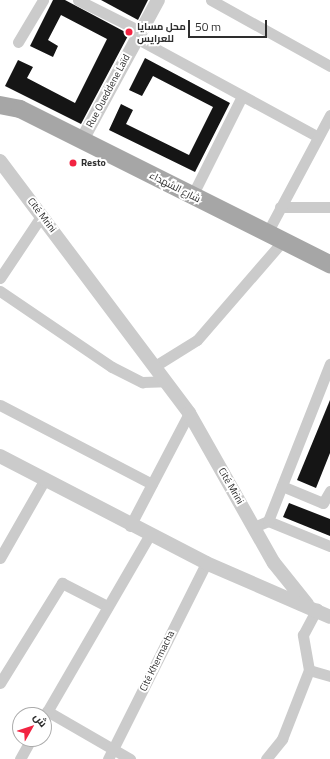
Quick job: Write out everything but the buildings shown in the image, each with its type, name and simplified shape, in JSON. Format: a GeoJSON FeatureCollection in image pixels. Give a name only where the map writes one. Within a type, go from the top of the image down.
{"type":"FeatureCollection","features":[{"type":"Feature","properties":{"kind":"main road"},"geometry":{"type":"LineString","coordinates":[[0,92],[20,109]]}},
{"type":"Feature","properties":{"kind":"main road"},"geometry":{"type":"LineString","coordinates":[[0,105],[20,109]]}},
{"type":"Feature","properties":{"kind":"main road","name":"شارع الشهداء"},"geometry":{"type":"LineString","coordinates":[[20,109],[274,238],[330,264]]}},
{"type":"Feature","properties":{"kind":"street"},"geometry":{"type":"LineString","coordinates":[[18,42],[43,0]]}},
{"type":"Feature","properties":{"kind":"street"},"geometry":{"type":"LineString","coordinates":[[78,0],[242,96],[318,136]]}},
{"type":"Feature","properties":{"kind":"street","name":"Rue Oueddene Laïd"},"geometry":{"type":"LineString","coordinates":[[82,140],[158,0]]}},
{"type":"Feature","properties":{"kind":"street"},"geometry":{"type":"LineString","coordinates":[[210,0],[330,66]]}},
{"type":"Feature","properties":{"kind":"street"},"geometry":{"type":"LineString","coordinates":[[192,196],[242,96]]}},
{"type":"Feature","properties":{"kind":"street"},"geometry":{"type":"LineString","coordinates":[[155,366],[197,340],[274,238],[280,207],[330,115]]}},
{"type":"Feature","properties":{"kind":"street","name":"Cité Mrini"},"geometry":{"type":"LineString","coordinates":[[0,161],[189,413],[274,563],[312,607]]}},
{"type":"Feature","properties":{"kind":"street"},"geometry":{"type":"LineString","coordinates":[[280,207],[330,207]]}},
{"type":"Feature","properties":{"kind":"street"},"geometry":{"type":"LineString","coordinates":[[0,278],[42,215]]}},
{"type":"Feature","properties":{"kind":"street"},"geometry":{"type":"LineString","coordinates":[[0,292],[112,367],[142,382],[166,381]]}},
{"type":"Feature","properties":{"kind":"street"},"geometry":{"type":"LineString","coordinates":[[254,527],[268,521],[330,364]]}},
{"type":"Feature","properties":{"kind":"street"},"geometry":{"type":"LineString","coordinates":[[0,405],[152,484]]}},
{"type":"Feature","properties":{"kind":"street"},"geometry":{"type":"LineString","coordinates":[[130,526],[189,413]]}},
{"type":"Feature","properties":{"kind":"street"},"geometry":{"type":"LineString","coordinates":[[0,456],[44,481],[149,536],[206,563],[312,607],[330,617]]}},
{"type":"Feature","properties":{"kind":"street"},"geometry":{"type":"LineString","coordinates":[[0,558],[44,481]]}},
{"type":"Feature","properties":{"kind":"street"},"geometry":{"type":"LineString","coordinates":[[282,486],[324,503],[330,491]]}},
{"type":"Feature","properties":{"kind":"street"},"geometry":{"type":"LineString","coordinates":[[268,521],[330,546]]}},
{"type":"Feature","properties":{"kind":"street"},"geometry":{"type":"LineString","coordinates":[[50,707],[107,606],[149,536]]}},
{"type":"Feature","properties":{"kind":"street","name":"Cité Khermacha"},"geometry":{"type":"LineString","coordinates":[[111,754],[206,563]]}},
{"type":"Feature","properties":{"kind":"street"},"geometry":{"type":"LineString","coordinates":[[0,683],[62,583],[107,606]]}},
{"type":"Feature","properties":{"kind":"street"},"geometry":{"type":"LineString","coordinates":[[281,759],[268,756],[282,739],[309,670],[303,635],[312,607]]}},
{"type":"Feature","properties":{"kind":"street"},"geometry":{"type":"LineString","coordinates":[[309,670],[330,676]]}},
{"type":"Feature","properties":{"kind":"street"},"geometry":{"type":"LineString","coordinates":[[52,718],[111,754],[130,759]]}},
{"type":"Feature","properties":{"kind":"street"},"geometry":{"type":"LineString","coordinates":[[20,759],[27,747]]}},
{"type":"Feature","properties":{"kind":"place","name":"محل مسايا للعرايس"},"geometry":{"type":"Point","coordinates":[129,32]}},
{"type":"Feature","properties":{"kind":"place","name":"Resto"},"geometry":{"type":"Point","coordinates":[73,163]}}]}
